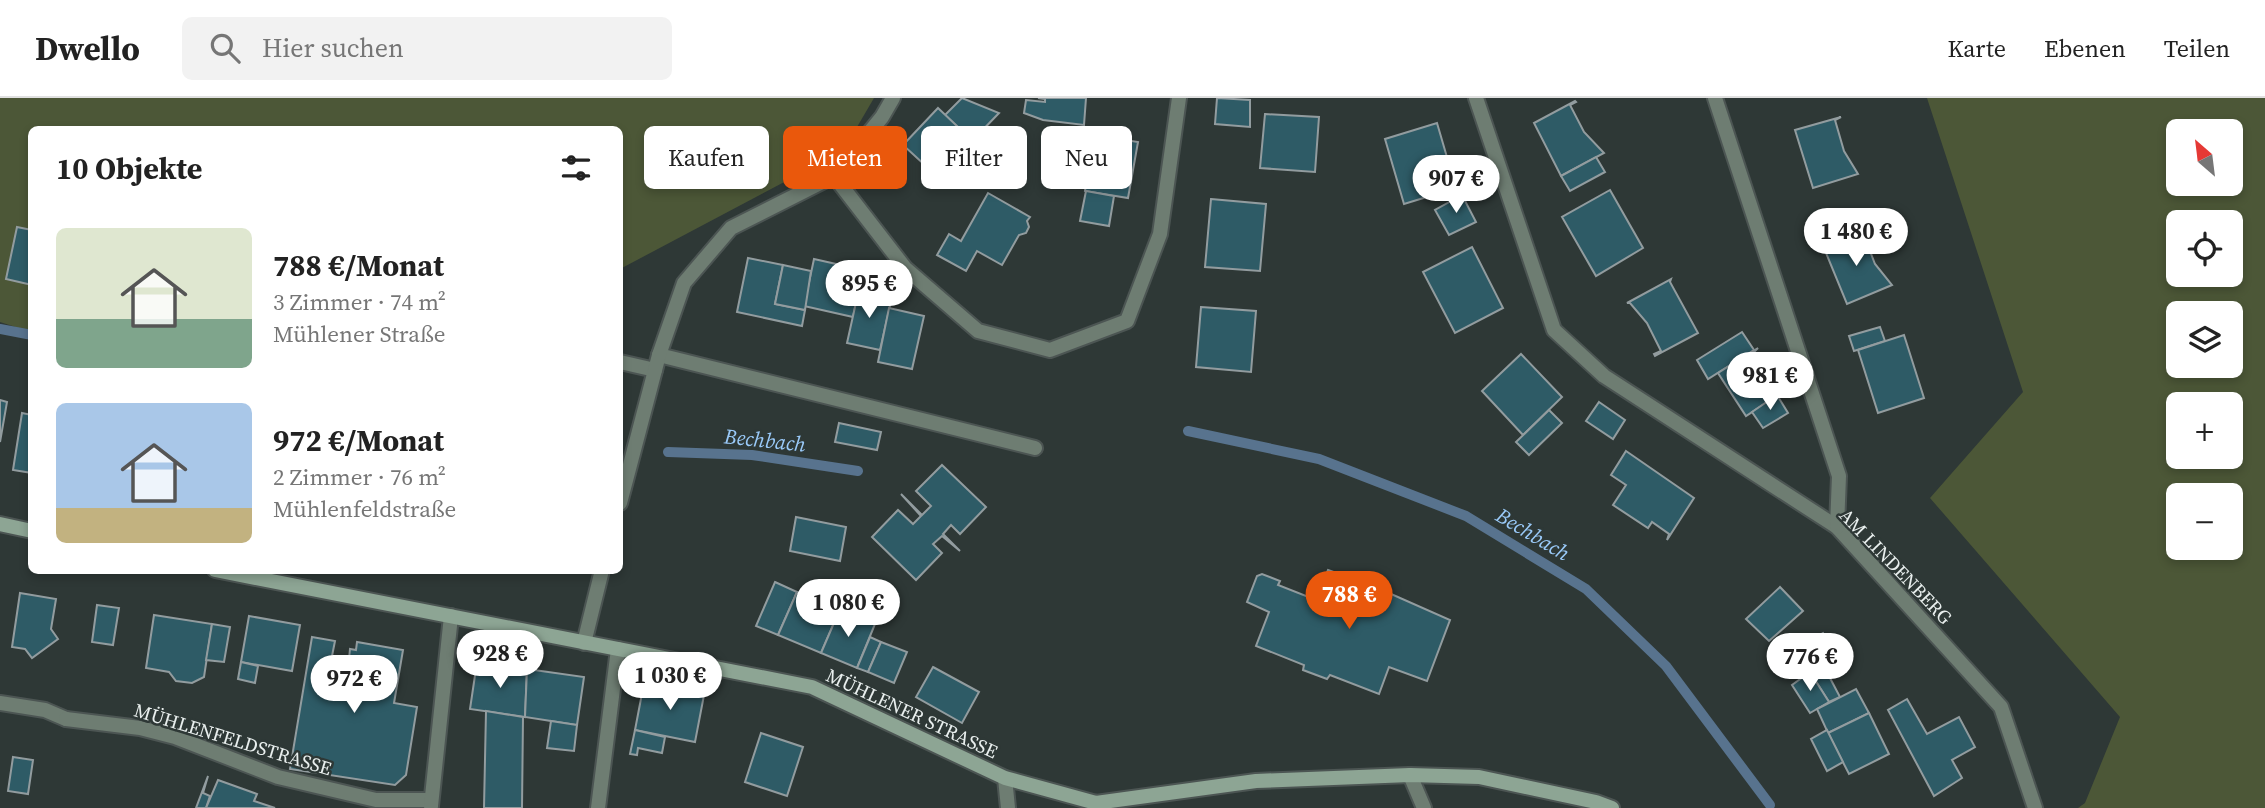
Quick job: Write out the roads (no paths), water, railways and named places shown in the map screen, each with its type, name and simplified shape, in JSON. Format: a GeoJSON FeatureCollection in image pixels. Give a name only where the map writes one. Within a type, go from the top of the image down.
{"type":"FeatureCollection","features":[{"type":"Feature","properties":{"kind":"main road"},"geometry":{"type":"LineString","coordinates":[[0,524],[28,530]]}},
{"type":"Feature","properties":{"kind":"main road","name":"MÜHLENER STRASSE"},"geometry":{"type":"LineString","coordinates":[[236,574],[812,687],[1005,778],[1098,805],[1256,781],[1410,775],[1479,778],[1596,802],[1612,808]]}},
{"type":"Feature","properties":{"kind":"street"},"geometry":{"type":"LineString","coordinates":[[876,126],[893,98]]}},
{"type":"Feature","properties":{"kind":"street"},"geometry":{"type":"LineString","coordinates":[[844,189],[905,268],[978,331],[1050,350],[1127,321],[1160,234],[1179,98]]}},
{"type":"Feature","properties":{"kind":"street","name":"AM LINDENBERG"},"geometry":{"type":"LineString","coordinates":[[1476,98],[1554,330],[1604,376],[1837,527],[2001,707],[2035,808]]}},
{"type":"Feature","properties":{"kind":"street"},"geometry":{"type":"LineString","coordinates":[[1715,98],[1839,476],[1837,527]]}},
{"type":"Feature","properties":{"kind":"street"},"geometry":{"type":"LineString","coordinates":[[623,491],[654,370],[684,283],[732,228],[808,189]]}},
{"type":"Feature","properties":{"kind":"street"},"geometry":{"type":"LineString","coordinates":[[659,355],[1035,448]]}},
{"type":"Feature","properties":{"kind":"street"},"geometry":{"type":"LineString","coordinates":[[623,363],[654,370]]}},
{"type":"Feature","properties":{"kind":"street"},"geometry":{"type":"LineString","coordinates":[[583,643],[601,574]]}},
{"type":"Feature","properties":{"kind":"street","name":"MÜHLENFELDSTRASSE"},"geometry":{"type":"LineString","coordinates":[[0,703],[45,709],[66,719],[140,728],[175,737],[278,777],[376,800],[431,804],[451,616]]}},
{"type":"Feature","properties":{"kind":"street"},"geometry":{"type":"LineString","coordinates":[[598,808],[618,649]]}},
{"type":"Feature","properties":{"kind":"street"},"geometry":{"type":"LineString","coordinates":[[1410,775],[1424,808]]}},
{"type":"Feature","properties":{"kind":"street"},"geometry":{"type":"LineString","coordinates":[[1005,778],[1008,808]]}},
{"type":"Feature","properties":{"kind":"waterway","name":"Bechbach"},"geometry":{"type":"LineString","coordinates":[[0,329],[28,334]]}},
{"type":"Feature","properties":{"kind":"waterway","name":"Bechbach"},"geometry":{"type":"LineString","coordinates":[[1188,431],[1319,459],[1466,516],[1586,589],[1666,666],[1770,805]]}},
{"type":"Feature","properties":{"kind":"waterway","name":"Bechbach"},"geometry":{"type":"LineString","coordinates":[[668,452],[752,455],[858,471]]}}]}
